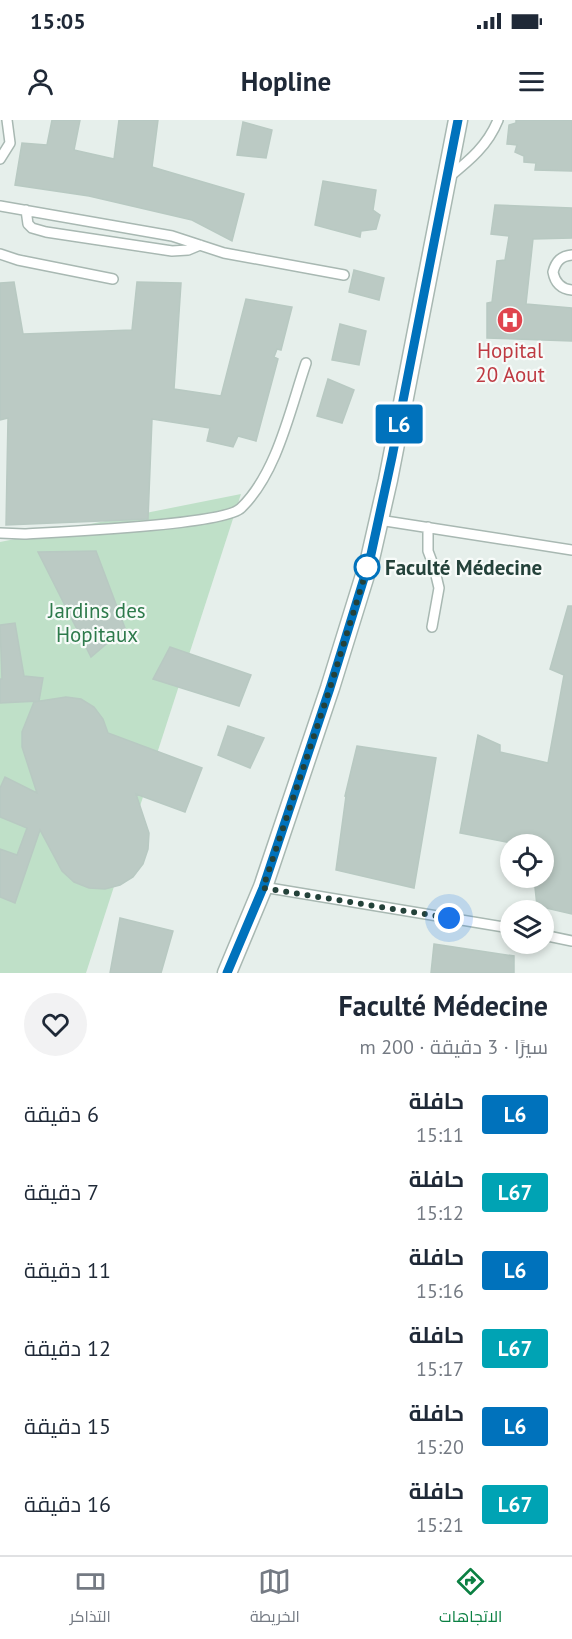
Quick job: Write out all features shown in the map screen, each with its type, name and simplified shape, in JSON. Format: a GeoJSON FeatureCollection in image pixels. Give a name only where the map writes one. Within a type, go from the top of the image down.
{"type":"FeatureCollection","features":[{"type":"Feature","properties":{"kind":"street"},"geometry":{"type":"LineString","coordinates":[[227,973],[263,888],[330,688],[370,559],[458,120]]}},
{"type":"Feature","properties":{"kind":"lane"},"geometry":{"type":"LineString","coordinates":[[0,159],[5,142],[7,120]]}},
{"type":"Feature","properties":{"kind":"lane"},"geometry":{"type":"LineString","coordinates":[[447,178],[477,154],[494,131],[498,120]]}},
{"type":"Feature","properties":{"kind":"lane"},"geometry":{"type":"LineString","coordinates":[[0,206],[172,236],[224,253],[344,275]]}},
{"type":"Feature","properties":{"kind":"lane"},"geometry":{"type":"LineString","coordinates":[[26,210],[28,224],[32,228],[46,232],[172,251],[188,250],[200,245]]}},
{"type":"Feature","properties":{"kind":"lane"},"geometry":{"type":"LineString","coordinates":[[0,254],[18,260],[113,279]]}},
{"type":"Feature","properties":{"kind":"lane"},"geometry":{"type":"LineString","coordinates":[[572,255],[559,260],[553,272],[558,285],[572,290]]}},
{"type":"Feature","properties":{"kind":"lane"},"geometry":{"type":"LineString","coordinates":[[0,533],[35,533],[189,521],[223,516],[240,510],[269,470],[306,363]]}},
{"type":"Feature","properties":{"kind":"lane"},"geometry":{"type":"LineString","coordinates":[[379,520],[572,550]]}},
{"type":"Feature","properties":{"kind":"lane"},"geometry":{"type":"LineString","coordinates":[[428,527],[428,551],[435,567],[439,588],[432,627]]}},
{"type":"Feature","properties":{"kind":"lane"},"geometry":{"type":"LineString","coordinates":[[263,888],[500,926]]}},
{"type":"Feature","properties":{"kind":"lane"},"geometry":{"type":"LineString","coordinates":[[554,937],[572,941]]}},
{"type":"Feature","properties":{"kind":"green space","name":"Jardins des Hopitaux"},"geometry":{"type":"Polygon","coordinates":[[[241,494],[86,973],[0,973],[0,542],[241,494]]]}},
{"type":"Feature","properties":{"kind":"building"},"geometry":{"type":"Polygon","coordinates":[[[52,120],[80,120],[74,150],[114,159],[119,120],[158,120],[152,167],[244,194],[232,241],[192,220],[89,196],[15,185],[22,143],[47,145],[52,120]]]}},
{"type":"Feature","properties":{"kind":"building"},"geometry":{"type":"Polygon","coordinates":[[[516,120],[572,120],[572,171],[535,170],[536,163],[524,162],[524,156],[515,152],[517,145],[507,144],[509,125],[516,123],[516,120]]]}},
{"type":"Feature","properties":{"kind":"building"},"geometry":{"type":"Polygon","coordinates":[[[243,122],[272,130],[266,158],[237,155],[243,122]]]}},
{"type":"Feature","properties":{"kind":"building"},"geometry":{"type":"Polygon","coordinates":[[[323,181],[376,190],[373,210],[380,215],[376,229],[361,231],[360,237],[315,225],[323,181]]]}},
{"type":"Feature","properties":{"kind":"building"},"geometry":{"type":"Polygon","coordinates":[[[495,205],[572,208],[572,238],[533,239],[526,304],[572,308],[572,341],[487,338],[487,303],[492,302],[497,261],[505,260],[509,236],[491,234],[495,205]]]}},
{"type":"Feature","properties":{"kind":"building"},"geometry":{"type":"Polygon","coordinates":[[[354,270],[384,278],[379,300],[349,292],[354,270]]]}},
{"type":"Feature","properties":{"kind":"building"},"geometry":{"type":"Polygon","coordinates":[[[14,282],[23,334],[132,330],[137,282],[181,283],[174,389],[221,396],[246,299],[292,307],[281,350],[277,349],[274,357],[278,359],[256,441],[238,436],[233,447],[207,441],[210,428],[152,419],[148,519],[6,525],[8,418],[0,420],[0,283],[14,282]]]}},
{"type":"Feature","properties":{"kind":"building"},"geometry":{"type":"Polygon","coordinates":[[[340,324],[366,331],[359,365],[332,360],[340,324]]]}},
{"type":"Feature","properties":{"kind":"building"},"geometry":{"type":"Polygon","coordinates":[[[328,379],[354,390],[342,423],[317,416],[328,379]]]}},
{"type":"Feature","properties":{"kind":"building"},"geometry":{"type":"Polygon","coordinates":[[[96,551],[125,628],[91,657],[38,552],[96,551]]]}},
{"type":"Feature","properties":{"kind":"building"},"geometry":{"type":"Polygon","coordinates":[[[568,606],[572,606],[572,914],[554,910],[554,900],[536,900],[535,888],[554,888],[554,834],[500,834],[500,841],[460,833],[478,735],[500,745],[500,752],[548,763],[564,675],[550,669],[568,606]]]}},
{"type":"Feature","properties":{"kind":"building"},"geometry":{"type":"Polygon","coordinates":[[[15,623],[24,676],[43,678],[39,701],[0,703],[0,679],[2,679],[0,625],[15,623]]]}},
{"type":"Feature","properties":{"kind":"building"},"geometry":{"type":"Polygon","coordinates":[[[170,647],[251,675],[239,706],[153,679],[170,647]]]}},
{"type":"Feature","properties":{"kind":"building"},"geometry":{"type":"Polygon","coordinates":[[[66,697],[81,699],[94,707],[103,719],[108,733],[202,768],[185,812],[136,794],[149,833],[148,849],[143,864],[133,877],[120,885],[105,889],[89,888],[74,882],[62,871],[40,830],[15,903],[0,897],[0,849],[17,855],[27,828],[0,817],[0,788],[5,777],[37,793],[22,747],[22,732],[34,702],[66,697]]]}},
{"type":"Feature","properties":{"kind":"building"},"geometry":{"type":"Polygon","coordinates":[[[228,726],[264,738],[250,768],[218,755],[228,726]]]}},
{"type":"Feature","properties":{"kind":"building"},"geometry":{"type":"Polygon","coordinates":[[[357,746],[436,758],[414,888],[336,870],[345,796],[357,746]]]}},
{"type":"Feature","properties":{"kind":"building"},"geometry":{"type":"Polygon","coordinates":[[[120,918],[173,931],[161,973],[110,973],[120,918]]]}},
{"type":"Feature","properties":{"kind":"building"},"geometry":{"type":"Polygon","coordinates":[[[434,944],[514,956],[514,973],[431,973],[434,944]]]}},
{"type":"Feature","properties":{"kind":"bus line","name":"L6"},"geometry":{"type":"LineString","coordinates":[[227,973],[263,888],[330,688],[370,559],[458,120]]}},
{"type":"Feature","properties":{"kind":"place","name":"Hopital 20 Aout"},"geometry":{"type":"Point","coordinates":[510,320]}},
{"type":"Feature","properties":{"kind":"place","name":"Faculté Médecine"},"geometry":{"type":"Point","coordinates":[367,567]}},
{"type":"Feature","properties":{"kind":"route"},"geometry":{"type":"LineString","coordinates":[[367,567],[370,559],[330,688],[263,888],[449,918]]}}]}
